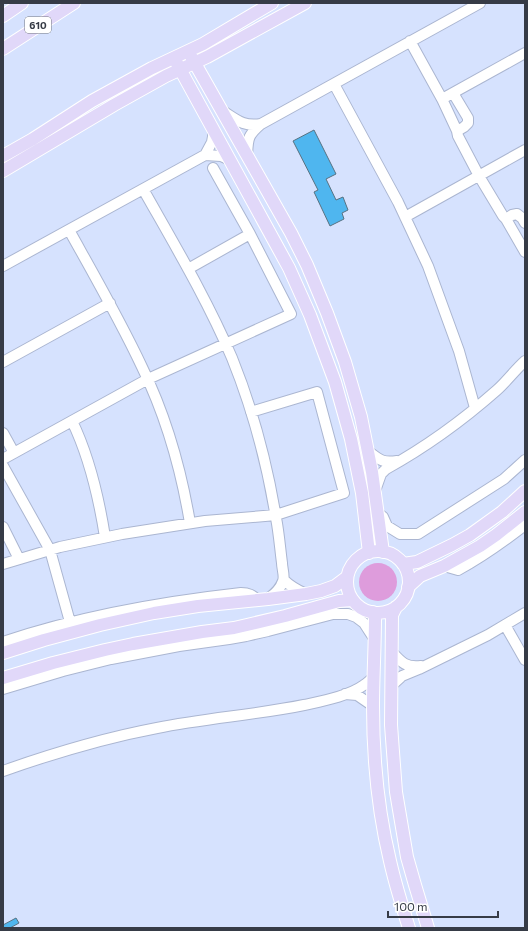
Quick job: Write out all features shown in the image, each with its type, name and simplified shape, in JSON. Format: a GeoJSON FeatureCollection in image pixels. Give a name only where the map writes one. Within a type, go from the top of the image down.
{"type":"FeatureCollection","features":[{"type":"Feature","properties":{"kind":"main road","name":"610"},"geometry":{"type":"LineString","coordinates":[[3,16],[22,3]]}},
{"type":"Feature","properties":{"kind":"main road","name":"610"},"geometry":{"type":"LineString","coordinates":[[3,49],[74,3]]}},
{"type":"Feature","properties":{"kind":"main road"},"geometry":{"type":"LineString","coordinates":[[3,156],[33,139],[92,101],[152,68],[203,44],[272,3]]}},
{"type":"Feature","properties":{"kind":"main road"},"geometry":{"type":"LineString","coordinates":[[3,171],[166,76],[207,57],[305,3]]}},
{"type":"Feature","properties":{"kind":"main road"},"geometry":{"type":"LineString","coordinates":[[188,51],[290,233],[318,289],[345,362],[361,417],[375,491],[383,552]]}},
{"type":"Feature","properties":{"kind":"main road"},"geometry":{"type":"LineString","coordinates":[[174,58],[289,268],[310,315],[335,382],[351,439],[362,493],[369,552]]}},
{"type":"Feature","properties":{"kind":"main road"},"geometry":{"type":"LineString","coordinates":[[403,564],[417,562],[452,546],[502,512],[525,491]]}},
{"type":"Feature","properties":{"kind":"main road"},"geometry":{"type":"LineString","coordinates":[[408,587],[420,576],[444,566],[480,546],[525,512]]}},
{"type":"Feature","properties":{"kind":"main road"},"geometry":{"type":"LineString","coordinates":[[3,653],[100,625],[154,613],[198,606],[263,600],[306,594],[335,586],[347,577],[355,561],[369,552],[377,551],[394,556],[403,564],[408,575],[408,587],[404,598],[396,607],[392,615],[391,686],[394,774],[407,857],[428,928]]}},
{"type":"Feature","properties":{"kind":"main road"},"geometry":{"type":"LineString","coordinates":[[347,577],[348,589],[353,600],[362,608],[373,612],[385,612],[396,607]]}},
{"type":"Feature","properties":{"kind":"main road"},"geometry":{"type":"LineString","coordinates":[[3,678],[53,663],[105,650],[141,642],[234,628],[286,616],[339,601],[353,600]]}},
{"type":"Feature","properties":{"kind":"main road"},"geometry":{"type":"LineString","coordinates":[[373,612],[375,618],[373,736],[376,775],[390,861],[409,928]]}},
{"type":"Feature","properties":{"kind":"street"},"geometry":{"type":"LineString","coordinates":[[220,109],[240,123],[252,126],[261,124],[480,3]]}},
{"type":"Feature","properties":{"kind":"street"},"geometry":{"type":"LineString","coordinates":[[410,41],[442,99],[458,136],[479,176],[524,250]]}},
{"type":"Feature","properties":{"kind":"street"},"geometry":{"type":"LineString","coordinates":[[442,99],[525,53]]}},
{"type":"Feature","properties":{"kind":"street"},"geometry":{"type":"LineString","coordinates":[[334,84],[398,202],[428,266],[459,351],[475,408]]}},
{"type":"Feature","properties":{"kind":"street"},"geometry":{"type":"LineString","coordinates":[[453,92],[468,118],[468,123],[457,131]]}},
{"type":"Feature","properties":{"kind":"street"},"geometry":{"type":"LineString","coordinates":[[247,156],[250,135],[261,124]]}},
{"type":"Feature","properties":{"kind":"street"},"geometry":{"type":"LineString","coordinates":[[3,266],[204,155],[212,142],[214,131]]}},
{"type":"Feature","properties":{"kind":"street"},"geometry":{"type":"LineString","coordinates":[[405,217],[525,150]]}},
{"type":"Feature","properties":{"kind":"street"},"geometry":{"type":"LineString","coordinates":[[204,155],[221,156],[230,160]]}},
{"type":"Feature","properties":{"kind":"street"},"geometry":{"type":"LineString","coordinates":[[3,459],[148,379],[292,314],[213,168]]}},
{"type":"Feature","properties":{"kind":"street"},"geometry":{"type":"LineString","coordinates":[[3,642],[70,622],[145,606],[241,593],[248,593],[263,600],[276,593],[284,580],[276,515],[261,445],[242,383],[208,305],[143,189]]}},
{"type":"Feature","properties":{"kind":"street"},"geometry":{"type":"LineString","coordinates":[[506,219],[517,214],[525,223]]}},
{"type":"Feature","properties":{"kind":"street"},"geometry":{"type":"LineString","coordinates":[[68,230],[110,303],[148,379],[165,423],[179,466],[190,523]]}},
{"type":"Feature","properties":{"kind":"street"},"geometry":{"type":"LineString","coordinates":[[188,269],[250,234]]}},
{"type":"Feature","properties":{"kind":"street"},"geometry":{"type":"LineString","coordinates":[[3,362],[110,303]]}},
{"type":"Feature","properties":{"kind":"street"},"geometry":{"type":"LineString","coordinates":[[375,491],[381,474],[386,469],[436,438],[465,417],[498,389],[525,361]]}},
{"type":"Feature","properties":{"kind":"street"},"geometry":{"type":"LineString","coordinates":[[3,564],[50,550],[106,537],[190,523],[276,515],[344,493],[317,392],[251,412]]}},
{"type":"Feature","properties":{"kind":"street"},"geometry":{"type":"LineString","coordinates":[[72,421],[84,450],[96,488],[106,537]]}},
{"type":"Feature","properties":{"kind":"street"},"geometry":{"type":"LineString","coordinates":[[3,433],[14,453]]}},
{"type":"Feature","properties":{"kind":"street"},"geometry":{"type":"LineString","coordinates":[[368,451],[381,460],[387,462],[401,461]]}},
{"type":"Feature","properties":{"kind":"street"},"geometry":{"type":"LineString","coordinates":[[378,513],[383,517],[387,526],[400,534],[418,534],[504,479],[525,460]]}},
{"type":"Feature","properties":{"kind":"street"},"geometry":{"type":"LineString","coordinates":[[3,466],[50,550],[70,622]]}},
{"type":"Feature","properties":{"kind":"street"},"geometry":{"type":"LineString","coordinates":[[444,566],[458,570],[504,542],[525,525]]}},
{"type":"Feature","properties":{"kind":"street"},"geometry":{"type":"LineString","coordinates":[[3,528],[19,559]]}},
{"type":"Feature","properties":{"kind":"street"},"geometry":{"type":"LineString","coordinates":[[284,580],[295,589],[306,594]]}},
{"type":"Feature","properties":{"kind":"street"},"geometry":{"type":"LineString","coordinates":[[391,686],[410,666],[428,664],[488,635],[525,612]]}},
{"type":"Feature","properties":{"kind":"street"},"geometry":{"type":"LineString","coordinates":[[3,689],[63,671],[126,656],[246,636],[333,614],[348,614],[356,617],[364,623],[375,640]]}},
{"type":"Feature","properties":{"kind":"street"},"geometry":{"type":"LineString","coordinates":[[505,625],[525,660]]}},
{"type":"Feature","properties":{"kind":"street"},"geometry":{"type":"LineString","coordinates":[[392,652],[407,668]]}},
{"type":"Feature","properties":{"kind":"street"},"geometry":{"type":"LineString","coordinates":[[3,771],[53,753],[120,735],[158,727],[286,708],[314,702],[345,694],[364,686],[373,678]]}},
{"type":"Feature","properties":{"kind":"street"},"geometry":{"type":"LineString","coordinates":[[345,694],[358,695],[373,706]]}},
{"type":"Feature","properties":{"kind":"shaded area"},"geometry":{"type":"Polygon","coordinates":[[[378,563],[391,569],[397,582],[391,595],[378,601],[365,595],[359,582],[365,569],[378,563]]]}},
{"type":"Feature","properties":{"kind":"building"},"geometry":{"type":"Polygon","coordinates":[[[314,130],[336,174],[326,179],[336,200],[343,197],[348,210],[342,213],[344,219],[330,226],[314,192],[318,190],[293,141],[314,130]]]}},
{"type":"Feature","properties":{"kind":"building"},"geometry":{"type":"Polygon","coordinates":[[[16,918],[19,923],[10,928],[3,928],[3,925],[16,918]]]}}]}
